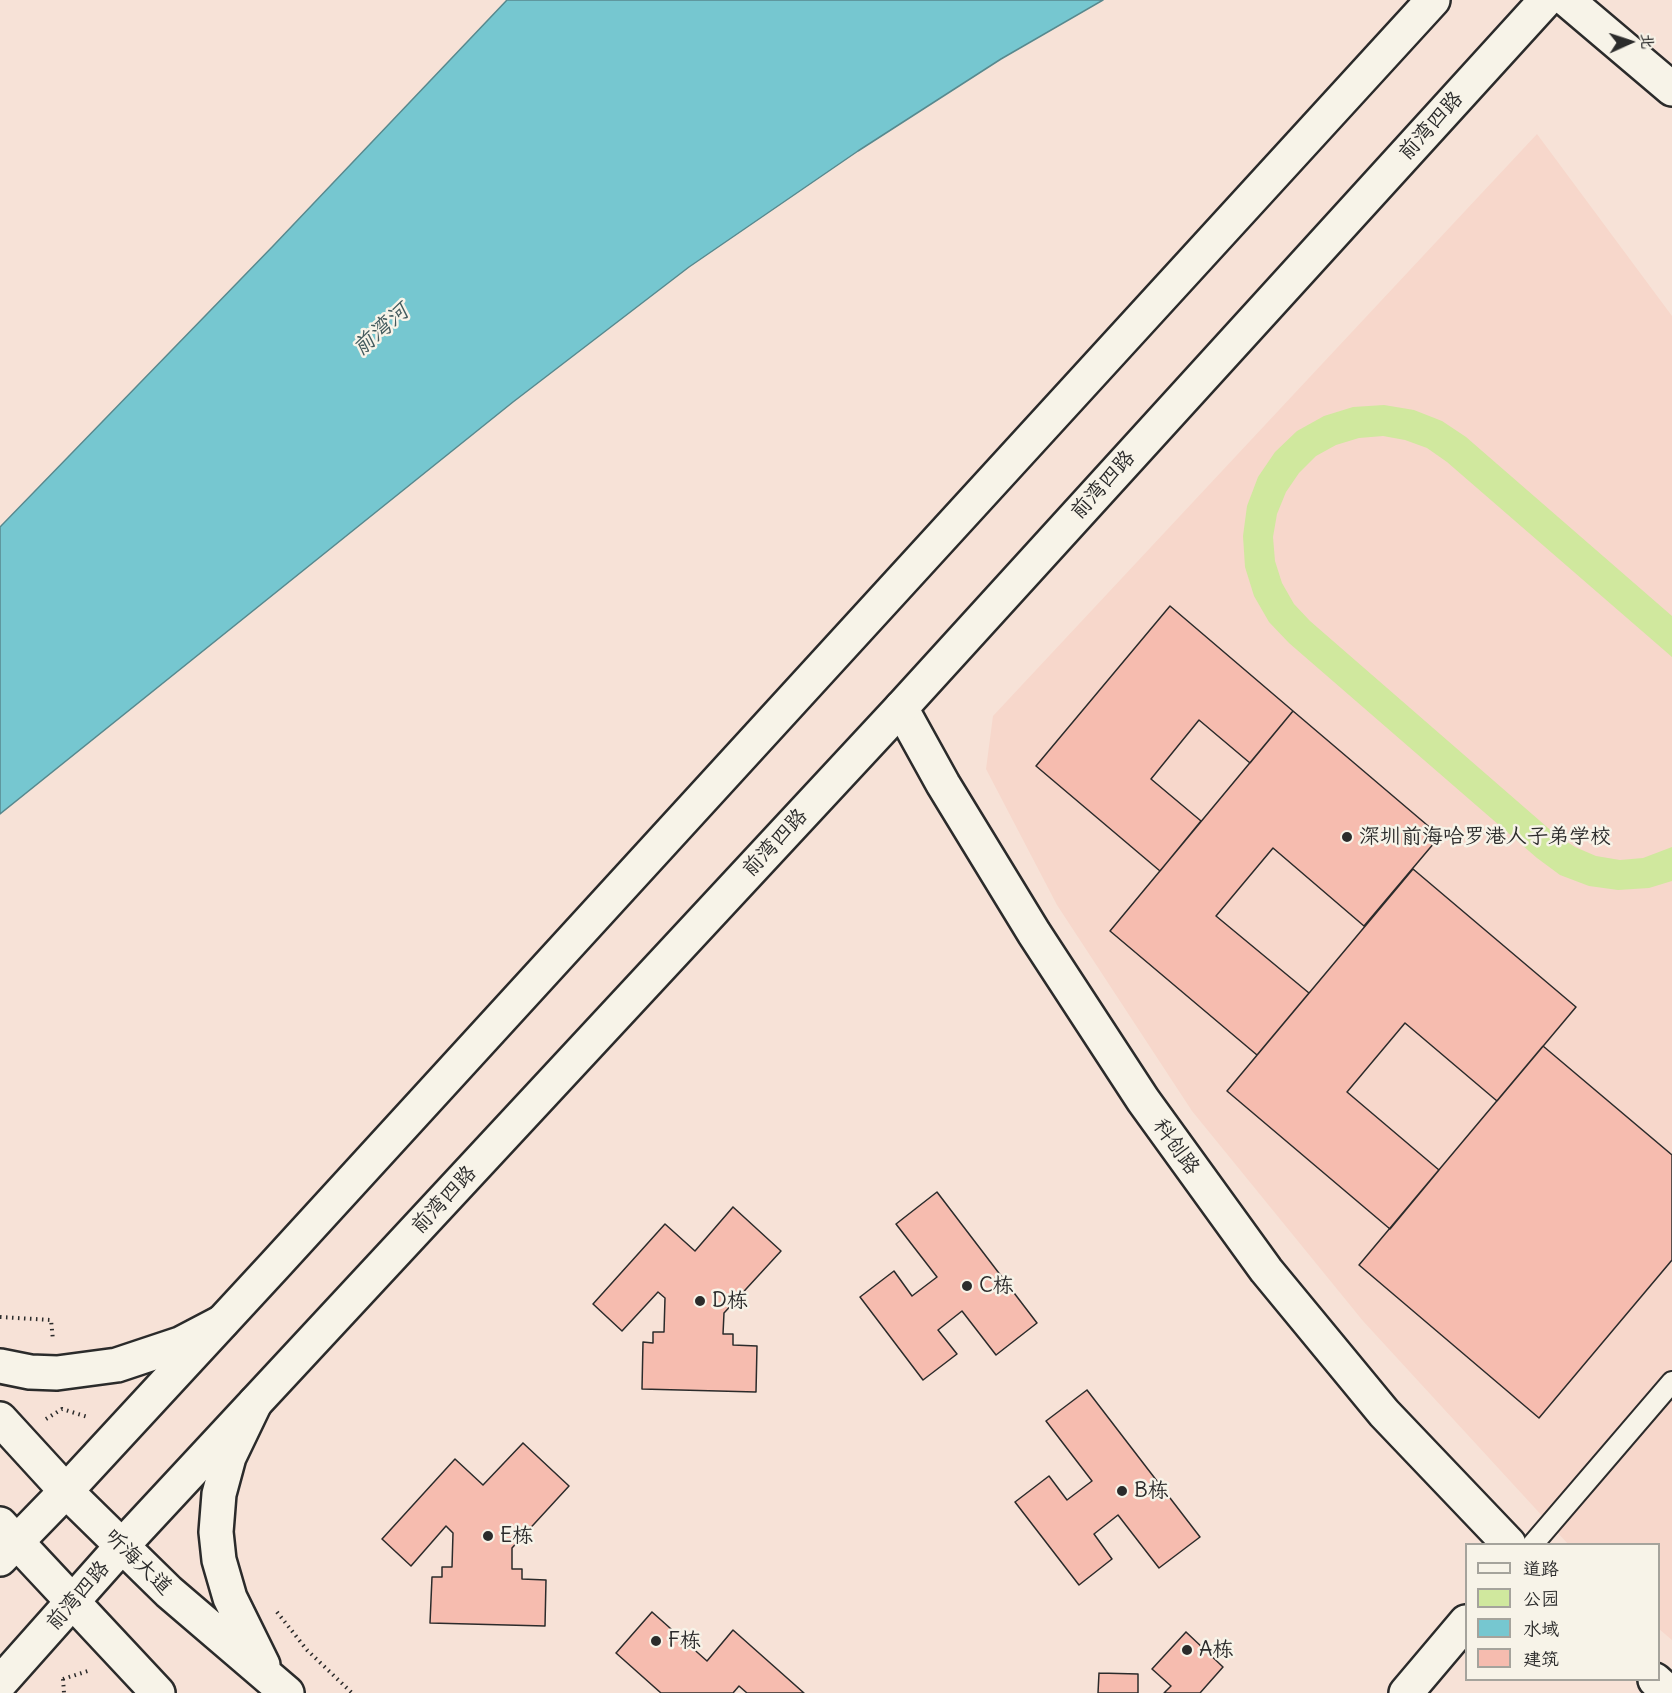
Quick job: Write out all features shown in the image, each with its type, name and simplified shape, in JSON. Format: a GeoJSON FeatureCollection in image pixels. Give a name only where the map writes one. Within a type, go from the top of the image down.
{"type":"FeatureCollection","features":[{"type":"Feature","properties":{"kind":"street"},"geometry":{"type":"LineString","coordinates":[[158,1693],[73,1603],[5,1542],[66,1491],[1433,0]]}},
{"type":"Feature","properties":{"kind":"street","name":"前湾四路"},"geometry":{"type":"LineString","coordinates":[[0,1683],[121,1547],[901,708],[1546,0]]}},
{"type":"Feature","properties":{"kind":"street"},"geometry":{"type":"LineString","coordinates":[[1567,0],[1672,89]]}},
{"type":"Feature","properties":{"kind":"street","name":"科创路"},"geometry":{"type":"LineString","coordinates":[[901,708],[943,784],[1034,933],[1143,1100],[1252,1251],[1384,1413],[1507,1543]]}},
{"type":"Feature","properties":{"kind":"street"},"geometry":{"type":"LineString","coordinates":[[0,1366],[30,1372],[57,1373],[117,1365],[180,1344],[222,1322]]}},
{"type":"Feature","properties":{"kind":"street"},"geometry":{"type":"LineString","coordinates":[[255,1403],[229,1457],[219,1494],[216,1532],[219,1560],[230,1598],[278,1684]]}},
{"type":"Feature","properties":{"kind":"street","name":"听海大道"},"geometry":{"type":"LineString","coordinates":[[0,1419],[121,1547],[185,1608],[278,1684]]}},
{"type":"Feature","properties":{"kind":"street"},"geometry":{"type":"LineString","coordinates":[[1406,1693],[1465,1624]]}},
{"type":"Feature","properties":{"kind":"street"},"geometry":{"type":"LineString","coordinates":[[1655,1681],[1669,1693]]}},
{"type":"Feature","properties":{"kind":"lane"},"geometry":{"type":"LineString","coordinates":[[1535,1543],[1672,1382]]}},
{"type":"Feature","properties":{"kind":"path"},"geometry":{"type":"LineString","coordinates":[[0,1317],[51,1320]]}},
{"type":"Feature","properties":{"kind":"path"},"geometry":{"type":"LineString","coordinates":[[271,1602],[307,1650],[352,1693]]}},
{"type":"Feature","properties":{"kind":"path"},"geometry":{"type":"LineString","coordinates":[[64,1693],[63,1678],[98,1667],[116,1648]]}},
{"type":"Feature","properties":{"kind":"shaded area","name":"深圳前海哈罗港人子弟学校"},"geometry":{"type":"Polygon","coordinates":[[[1537,134],[1672,316],[1672,1640],[1660,1630],[1660,1543],[1567,1543],[1363,1321],[1192,1111],[1057,905],[986,769],[993,716],[1537,134]]]}},
{"type":"Feature","properties":{"kind":"green space"},"geometry":{"type":"Polygon","coordinates":[[[1384,405],[1414,410],[1442,421],[1466,437],[1672,616],[1672,657],[1447,462],[1427,448],[1405,440],[1383,436],[1359,438],[1336,445],[1316,456],[1299,473],[1286,492],[1277,514],[1273,537],[1275,561],[1282,583],[1294,604],[1310,621],[1555,834],[1575,847],[1596,856],[1620,860],[1643,858],[1672,847],[1672,881],[1649,888],[1618,890],[1589,886],[1560,875],[1537,858],[1289,643],[1269,622],[1254,596],[1245,567],[1243,536],[1247,506],[1258,477],[1275,452],[1297,431],[1324,416],[1353,407],[1384,405]]]}},
{"type":"Feature","properties":{"kind":"water","name":"前湾河"},"geometry":{"type":"Polygon","coordinates":[[[507,0],[1103,0],[1001,59],[858,151],[689,267],[513,402],[0,814],[0,527],[274,245],[507,0]]]}},
{"type":"Feature","properties":{"kind":"building"},"geometry":{"type":"Polygon","coordinates":[[[1170,606],[1293,711],[1250,763],[1199,720],[1151,779],[1201,821],[1160,871],[1036,766],[1170,606]]]}},
{"type":"Feature","properties":{"kind":"building"},"geometry":{"type":"Polygon","coordinates":[[[1293,711],[1440,836],[1364,926],[1273,848],[1216,916],[1309,993],[1257,1055],[1110,931],[1293,711]]]}},
{"type":"Feature","properties":{"kind":"building"},"geometry":{"type":"Polygon","coordinates":[[[1413,869],[1576,1007],[1497,1101],[1405,1023],[1347,1092],[1439,1170],[1390,1229],[1227,1091],[1413,869]]]}},
{"type":"Feature","properties":{"kind":"building"},"geometry":{"type":"Polygon","coordinates":[[[1543,1046],[1672,1155],[1672,1260],[1539,1418],[1359,1265],[1543,1046]]]}},
{"type":"Feature","properties":{"kind":"building","name":"C栋"},"geometry":{"type":"Polygon","coordinates":[[[937,1192],[1037,1323],[996,1355],[962,1311],[938,1330],[957,1354],[923,1380],[860,1297],[894,1271],[912,1296],[937,1277],[896,1224],[937,1192]]]}},
{"type":"Feature","properties":{"kind":"building","name":"D栋"},"geometry":{"type":"Polygon","coordinates":[[[733,1207],[781,1251],[724,1313],[723,1334],[733,1334],[733,1345],[757,1346],[756,1392],[642,1389],[643,1342],[653,1343],[653,1332],[664,1332],[665,1298],[658,1292],[622,1331],[593,1304],[665,1224],[695,1251],[733,1207]]]}},
{"type":"Feature","properties":{"kind":"building","name":"B栋"},"geometry":{"type":"Polygon","coordinates":[[[1087,1390],[1200,1537],[1159,1568],[1118,1515],[1094,1534],[1112,1559],[1079,1585],[1015,1502],[1049,1476],[1067,1500],[1092,1481],[1046,1421],[1087,1390]]]}},
{"type":"Feature","properties":{"kind":"building","name":"E栋"},"geometry":{"type":"Polygon","coordinates":[[[523,1443],[569,1486],[512,1548],[512,1569],[522,1569],[522,1579],[546,1580],[545,1626],[430,1623],[432,1577],[442,1577],[442,1567],[452,1567],[453,1533],[446,1526],[411,1566],[382,1539],[455,1459],[483,1485],[523,1443]]]}},
{"type":"Feature","properties":{"kind":"building","name":"F栋"},"geometry":{"type":"Polygon","coordinates":[[[652,1612],[707,1661],[733,1630],[804,1693],[747,1693],[739,1686],[733,1693],[661,1693],[616,1653],[652,1612]]]}},
{"type":"Feature","properties":{"kind":"building","name":"A栋"},"geometry":{"type":"Polygon","coordinates":[[[1186,1632],[1223,1667],[1200,1693],[1164,1693],[1171,1686],[1152,1669],[1186,1632]]]}},
{"type":"Feature","properties":{"kind":"building","name":"A栋"},"geometry":{"type":"Polygon","coordinates":[[[1099,1673],[1138,1674],[1138,1693],[1098,1693],[1099,1673]]]}},
{"type":"Feature","properties":{"kind":"place","name":"深圳前海哈罗港人子弟学校"},"geometry":{"type":"Point","coordinates":[1347,837]}},
{"type":"Feature","properties":{"kind":"place","name":"C栋"},"geometry":{"type":"Point","coordinates":[967,1286]}},
{"type":"Feature","properties":{"kind":"place","name":"D栋"},"geometry":{"type":"Point","coordinates":[700,1301]}},
{"type":"Feature","properties":{"kind":"place","name":"B栋"},"geometry":{"type":"Point","coordinates":[1122,1491]}},
{"type":"Feature","properties":{"kind":"place","name":"E栋"},"geometry":{"type":"Point","coordinates":[488,1536]}},
{"type":"Feature","properties":{"kind":"place","name":"F栋"},"geometry":{"type":"Point","coordinates":[656,1641]}},
{"type":"Feature","properties":{"kind":"place","name":"A栋"},"geometry":{"type":"Point","coordinates":[1187,1650]}}]}
